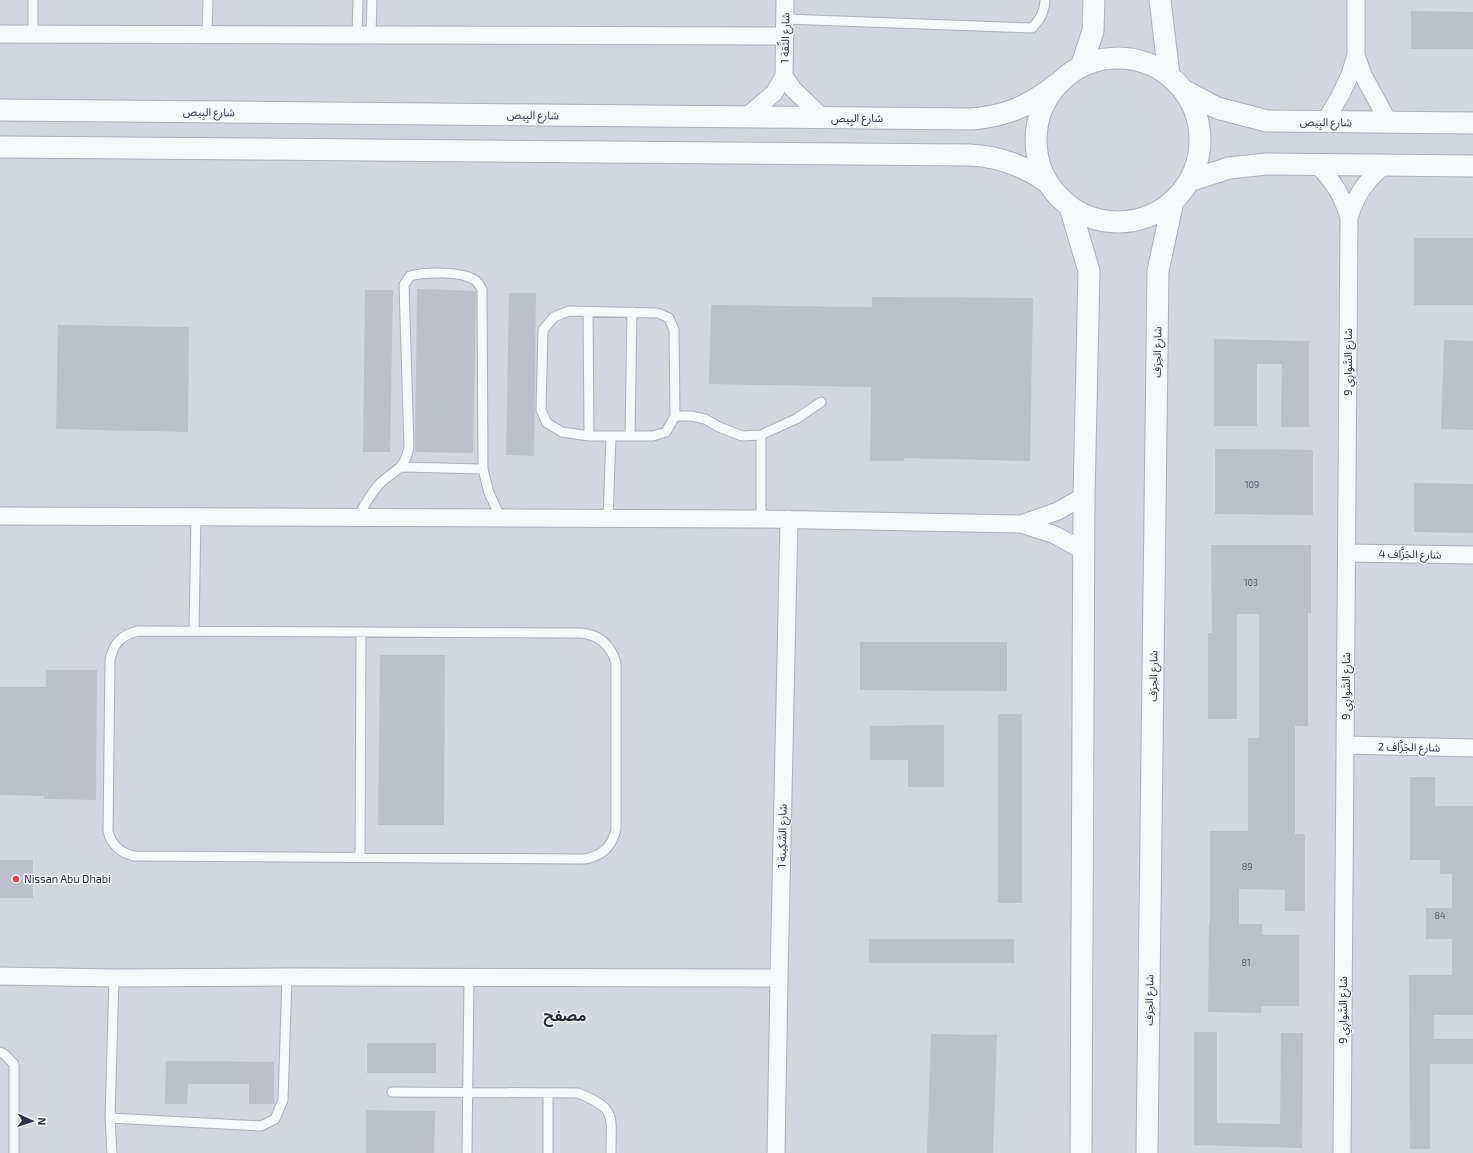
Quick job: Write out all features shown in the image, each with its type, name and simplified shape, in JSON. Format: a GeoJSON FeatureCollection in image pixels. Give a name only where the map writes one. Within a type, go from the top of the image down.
{"type":"FeatureCollection","features":[{"type":"Feature","properties":{"kind":"street","name":"شارع الثِّقة 1"},"geometry":{"type":"LineString","coordinates":[[746,117],[774,93],[784,76],[785,0]]}},
{"type":"Feature","properties":{"kind":"street"},"geometry":{"type":"LineString","coordinates":[[1081,67],[1093,32],[1094,0]]}},
{"type":"Feature","properties":{"kind":"street"},"geometry":{"type":"LineString","coordinates":[[1160,0],[1169,75]]}},
{"type":"Feature","properties":{"kind":"street"},"geometry":{"type":"LineString","coordinates":[[1324,122],[1340,96],[1350,75],[1356,55],[1356,0]]}},
{"type":"Feature","properties":{"kind":"street"},"geometry":{"type":"LineString","coordinates":[[0,34],[785,36]]}},
{"type":"Feature","properties":{"kind":"street"},"geometry":{"type":"LineString","coordinates":[[1356,55],[1363,75],[1389,123]]}},
{"type":"Feature","properties":{"kind":"street"},"geometry":{"type":"LineString","coordinates":[[1126,57],[1149,63],[1169,75],[1185,91],[1196,112],[1200,136],[1198,159],[1189,181],[1173,201],[1150,216],[1123,222],[1095,219],[1070,207],[1057,196],[1047,182],[1037,158],[1036,131],[1042,106],[1057,84],[1068,73],[1103,58],[1126,57]]}},
{"type":"Feature","properties":{"kind":"street","name":"شارع الثِّقة 1"},"geometry":{"type":"LineString","coordinates":[[784,76],[792,89],[823,118]]}},
{"type":"Feature","properties":{"kind":"street","name":"شارع البِيص"},"geometry":{"type":"LineString","coordinates":[[0,110],[972,119],[987,118],[1018,110],[1045,94],[1057,84]]}},
{"type":"Feature","properties":{"kind":"street","name":"شارع البِيص"},"geometry":{"type":"LineString","coordinates":[[1185,91],[1217,108],[1267,121],[1473,123]]}},
{"type":"Feature","properties":{"kind":"street"},"geometry":{"type":"LineString","coordinates":[[0,147],[982,156],[1010,161],[1047,182]]}},
{"type":"Feature","properties":{"kind":"street"},"geometry":{"type":"LineString","coordinates":[[1189,181],[1230,168],[1266,164],[1473,166]]}},
{"type":"Feature","properties":{"kind":"street","name":"شارع السَّوارِي 9"},"geometry":{"type":"LineString","coordinates":[[1317,165],[1334,184],[1346,206],[1349,218]]}},
{"type":"Feature","properties":{"kind":"street","name":"شارع السَّوارِي 9"},"geometry":{"type":"LineString","coordinates":[[1342,1153],[1349,218],[1352,206],[1365,183],[1384,166]]}},
{"type":"Feature","properties":{"kind":"street","name":"شارع الحِرَف"},"geometry":{"type":"LineString","coordinates":[[1147,1153],[1158,271],[1173,201]]}},
{"type":"Feature","properties":{"kind":"street"},"geometry":{"type":"LineString","coordinates":[[1070,207],[1089,272],[1084,496],[1081,1153]]}},
{"type":"Feature","properties":{"kind":"street"},"geometry":{"type":"LineString","coordinates":[[1021,524],[1058,511],[1084,496]]}},
{"type":"Feature","properties":{"kind":"street"},"geometry":{"type":"LineString","coordinates":[[0,516],[789,519],[1021,524],[1055,536],[1084,551]]}},
{"type":"Feature","properties":{"kind":"street","name":"شارع السَّكِينة 1"},"geometry":{"type":"LineString","coordinates":[[776,1153],[789,519]]}},
{"type":"Feature","properties":{"kind":"street","name":"شارع الجَزَّاف 4"},"geometry":{"type":"LineString","coordinates":[[1347,553],[1473,556]]}},
{"type":"Feature","properties":{"kind":"street","name":"شارع الجَزَّاف 2"},"geometry":{"type":"LineString","coordinates":[[1345,745],[1473,748]]}},
{"type":"Feature","properties":{"kind":"street"},"geometry":{"type":"LineString","coordinates":[[0,976],[114,978],[779,978]]}},
{"type":"Feature","properties":{"kind":"lane"},"geometry":{"type":"LineString","coordinates":[[33,0],[33,34]]}},
{"type":"Feature","properties":{"kind":"lane"},"geometry":{"type":"LineString","coordinates":[[207,35],[208,0]]}},
{"type":"Feature","properties":{"kind":"lane"},"geometry":{"type":"LineString","coordinates":[[358,0],[364,35]]}},
{"type":"Feature","properties":{"kind":"lane"},"geometry":{"type":"LineString","coordinates":[[364,35],[372,0]]}},
{"type":"Feature","properties":{"kind":"lane"},"geometry":{"type":"LineString","coordinates":[[785,19],[1032,28],[1041,19],[1045,6],[1045,0]]}},
{"type":"Feature","properties":{"kind":"lane"},"geometry":{"type":"LineString","coordinates":[[357,518],[376,487],[402,467],[407,456],[409,448],[404,285],[410,276],[421,273],[465,275],[476,281],[482,290],[483,469],[489,492],[501,518]]}},
{"type":"Feature","properties":{"kind":"lane"},"geometry":{"type":"LineString","coordinates":[[570,311],[632,312],[658,312],[669,318],[674,330],[675,416],[666,432],[653,436],[589,436],[562,432],[547,423],[541,410],[543,330],[554,317],[570,311]]}},
{"type":"Feature","properties":{"kind":"lane"},"geometry":{"type":"LineString","coordinates":[[588,312],[589,436]]}},
{"type":"Feature","properties":{"kind":"lane"},"geometry":{"type":"LineString","coordinates":[[630,436],[632,312]]}},
{"type":"Feature","properties":{"kind":"lane"},"geometry":{"type":"LineString","coordinates":[[675,416],[691,416],[704,419],[742,436],[761,435],[796,419],[821,402]]}},
{"type":"Feature","properties":{"kind":"lane"},"geometry":{"type":"LineString","coordinates":[[761,435],[762,519]]}},
{"type":"Feature","properties":{"kind":"lane"},"geometry":{"type":"LineString","coordinates":[[608,518],[611,436]]}},
{"type":"Feature","properties":{"kind":"lane"},"geometry":{"type":"LineString","coordinates":[[402,467],[483,469]]}},
{"type":"Feature","properties":{"kind":"lane"},"geometry":{"type":"LineString","coordinates":[[194,631],[196,517]]}},
{"type":"Feature","properties":{"kind":"lane"},"geometry":{"type":"LineString","coordinates":[[138,631],[194,631],[581,633],[597,637],[604,641],[612,651],[616,663],[616,829],[611,844],[600,855],[585,859],[134,856],[126,854],[114,846],[108,832],[107,825],[110,660],[112,652],[122,637],[129,633],[138,631]]}},
{"type":"Feature","properties":{"kind":"lane"},"geometry":{"type":"LineString","coordinates":[[360,857],[361,632]]}},
{"type":"Feature","properties":{"kind":"lane"},"geometry":{"type":"LineString","coordinates":[[110,1118],[261,1126],[275,1119],[283,1100],[287,977]]}},
{"type":"Feature","properties":{"kind":"lane"},"geometry":{"type":"LineString","coordinates":[[467,1153],[469,977]]}},
{"type":"Feature","properties":{"kind":"lane"},"geometry":{"type":"LineString","coordinates":[[112,1153],[110,1118],[114,978]]}},
{"type":"Feature","properties":{"kind":"lane"},"geometry":{"type":"LineString","coordinates":[[0,1052],[14,1064],[14,1153]]}},
{"type":"Feature","properties":{"kind":"lane"},"geometry":{"type":"LineString","coordinates":[[392,1092],[578,1093],[604,1106],[611,1118],[611,1153]]}},
{"type":"Feature","properties":{"kind":"lane"},"geometry":{"type":"LineString","coordinates":[[548,1093],[548,1153]]}},
{"type":"Feature","properties":{"kind":"shaded area"},"geometry":{"type":"Polygon","coordinates":[[[0,0],[1473,0],[1473,1153],[0,1153],[0,0]]]}},
{"type":"Feature","properties":{"kind":"building"},"geometry":{"type":"Polygon","coordinates":[[[1411,11],[1473,12],[1473,49],[1411,49],[1411,11]]]}},
{"type":"Feature","properties":{"kind":"building"},"geometry":{"type":"Polygon","coordinates":[[[1414,238],[1473,238],[1473,305],[1414,305],[1414,238]]]}},
{"type":"Feature","properties":{"kind":"building"},"geometry":{"type":"Polygon","coordinates":[[[417,289],[476,291],[473,453],[415,452],[417,289]]]}},
{"type":"Feature","properties":{"kind":"building"},"geometry":{"type":"Polygon","coordinates":[[[365,290],[393,290],[390,452],[363,452],[365,290]]]}},
{"type":"Feature","properties":{"kind":"building"},"geometry":{"type":"Polygon","coordinates":[[[509,293],[536,293],[534,456],[506,455],[509,293]]]}},
{"type":"Feature","properties":{"kind":"building"},"geometry":{"type":"Polygon","coordinates":[[[872,297],[1033,298],[1030,461],[904,458],[904,461],[870,461],[871,387],[709,384],[711,305],[872,307],[872,297]]]}},
{"type":"Feature","properties":{"kind":"building"},"geometry":{"type":"Polygon","coordinates":[[[58,325],[189,327],[188,432],[56,429],[58,325]]]}},
{"type":"Feature","properties":{"kind":"building"},"geometry":{"type":"Polygon","coordinates":[[[1214,339],[1309,341],[1309,427],[1281,427],[1282,364],[1257,364],[1257,426],[1214,426],[1214,339]]]}},
{"type":"Feature","properties":{"kind":"building"},"geometry":{"type":"Polygon","coordinates":[[[1444,340],[1473,341],[1473,430],[1441,429],[1444,340]]]}},
{"type":"Feature","properties":{"kind":"building"},"geometry":{"type":"Polygon","coordinates":[[[1215,449],[1313,450],[1313,515],[1215,514],[1215,449]]]}},
{"type":"Feature","properties":{"kind":"building"},"geometry":{"type":"Polygon","coordinates":[[[1414,483],[1473,484],[1473,533],[1414,532],[1414,483]]]}},
{"type":"Feature","properties":{"kind":"building"},"geometry":{"type":"Polygon","coordinates":[[[1211,545],[1311,545],[1311,613],[1308,613],[1308,726],[1295,726],[1295,834],[1305,834],[1305,911],[1285,911],[1285,890],[1239,889],[1239,924],[1262,924],[1262,935],[1299,935],[1299,1006],[1261,1006],[1261,1013],[1208,1012],[1210,831],[1248,831],[1248,738],[1259,738],[1259,614],[1237,614],[1237,719],[1208,719],[1208,633],[1212,633],[1211,545]]]}},
{"type":"Feature","properties":{"kind":"building"},"geometry":{"type":"Polygon","coordinates":[[[860,642],[1007,642],[1007,691],[860,690],[860,642]]]}},
{"type":"Feature","properties":{"kind":"building"},"geometry":{"type":"Polygon","coordinates":[[[380,655],[445,655],[444,825],[378,825],[380,655]]]}},
{"type":"Feature","properties":{"kind":"building"},"geometry":{"type":"Polygon","coordinates":[[[46,670],[97,670],[96,800],[44,799],[44,796],[0,795],[0,687],[46,687],[46,670]]]}},
{"type":"Feature","properties":{"kind":"building"},"geometry":{"type":"Polygon","coordinates":[[[998,714],[1022,714],[1022,903],[998,903],[998,714]]]}},
{"type":"Feature","properties":{"kind":"building"},"geometry":{"type":"Polygon","coordinates":[[[944,725],[944,787],[908,787],[908,760],[870,760],[870,726],[944,725]]]}},
{"type":"Feature","properties":{"kind":"building"},"geometry":{"type":"Polygon","coordinates":[[[1410,777],[1435,777],[1435,806],[1473,806],[1473,1015],[1434,1015],[1434,1039],[1473,1039],[1473,1064],[1430,1064],[1430,1149],[1410,1149],[1409,975],[1452,975],[1452,939],[1426,939],[1426,908],[1452,908],[1452,874],[1440,874],[1440,860],[1410,860],[1410,777]]]}},
{"type":"Feature","properties":{"kind":"building","name":"Nissan Abu Dhabi"},"geometry":{"type":"Polygon","coordinates":[[[0,860],[33,860],[33,898],[0,898],[0,860]]]}},
{"type":"Feature","properties":{"kind":"building"},"geometry":{"type":"Polygon","coordinates":[[[869,939],[1014,939],[1014,963],[869,963],[869,939]]]}},
{"type":"Feature","properties":{"kind":"building"},"geometry":{"type":"Polygon","coordinates":[[[1194,1032],[1217,1032],[1217,1123],[1280,1124],[1281,1033],[1303,1033],[1302,1148],[1194,1145],[1194,1032]]]}},
{"type":"Feature","properties":{"kind":"building"},"geometry":{"type":"Polygon","coordinates":[[[931,1034],[997,1035],[993,1153],[927,1153],[931,1034]]]}},
{"type":"Feature","properties":{"kind":"building"},"geometry":{"type":"Polygon","coordinates":[[[367,1043],[436,1043],[436,1073],[367,1073],[367,1043]]]}},
{"type":"Feature","properties":{"kind":"building"},"geometry":{"type":"Polygon","coordinates":[[[166,1061],[274,1062],[274,1104],[249,1104],[249,1084],[188,1084],[187,1104],[165,1104],[166,1061]]]}},
{"type":"Feature","properties":{"kind":"building"},"geometry":{"type":"Polygon","coordinates":[[[366,1110],[435,1111],[434,1153],[366,1153],[366,1110]]]}},
{"type":"Feature","properties":{"kind":"place","name":"Nissan Abu Dhabi"},"geometry":{"type":"Point","coordinates":[16,879]}},
{"type":"Feature","properties":{"kind":"district","name":"مصفح"},"geometry":{"type":"Point","coordinates":[565,1016]}}]}
